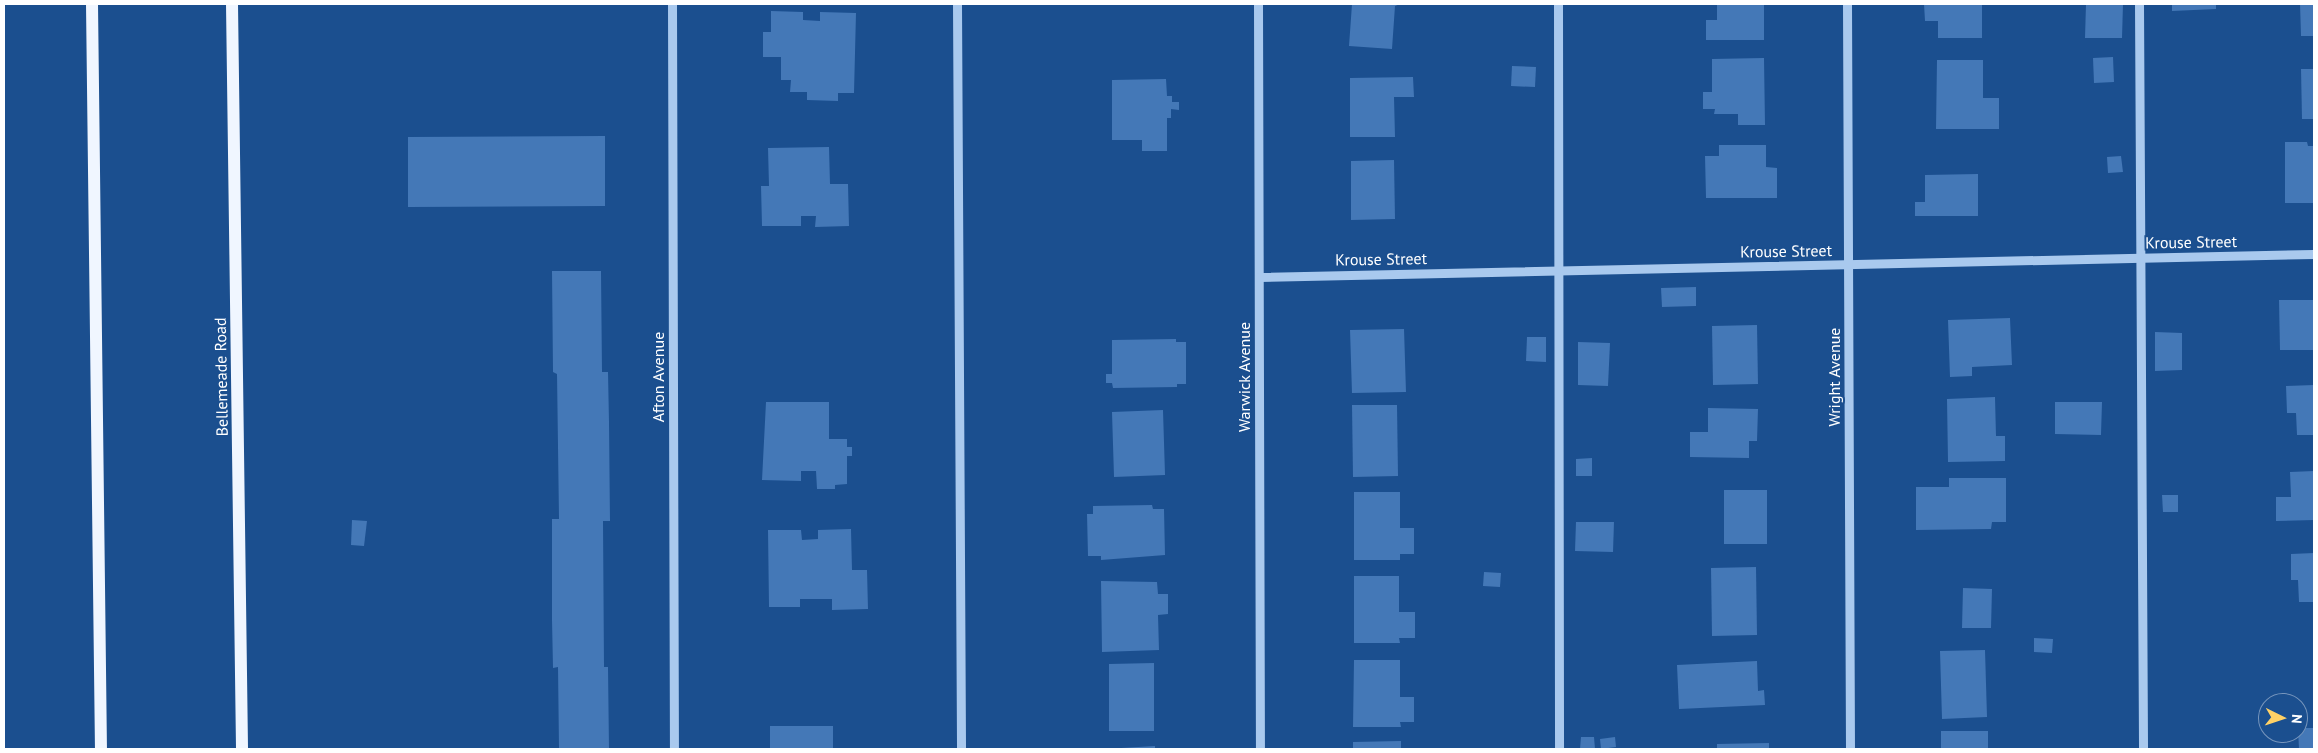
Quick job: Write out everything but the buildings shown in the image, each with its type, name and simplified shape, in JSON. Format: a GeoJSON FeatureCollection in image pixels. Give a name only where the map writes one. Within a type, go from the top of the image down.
{"type":"FeatureCollection","features":[{"type":"Feature","properties":{"kind":"main road"},"geometry":{"type":"LineString","coordinates":[[92,4],[101,749]]}},
{"type":"Feature","properties":{"kind":"main road","name":"Bellemeade Road"},"geometry":{"type":"LineString","coordinates":[[232,4],[242,749]]}},
{"type":"Feature","properties":{"kind":"street","name":"Afton Avenue"},"geometry":{"type":"LineString","coordinates":[[672,4],[674,749]]}},
{"type":"Feature","properties":{"kind":"street"},"geometry":{"type":"LineString","coordinates":[[957,4],[961,749]]}},
{"type":"Feature","properties":{"kind":"street","name":"Warwick Avenue"},"geometry":{"type":"LineString","coordinates":[[1258,4],[1260,749]]}},
{"type":"Feature","properties":{"kind":"street"},"geometry":{"type":"LineString","coordinates":[[1558,4],[1559,749]]}},
{"type":"Feature","properties":{"kind":"street","name":"Wright Avenue"},"geometry":{"type":"LineString","coordinates":[[1847,4],[1850,749]]}},
{"type":"Feature","properties":{"kind":"street"},"geometry":{"type":"LineString","coordinates":[[2139,4],[2143,749]]}},
{"type":"Feature","properties":{"kind":"street","name":"Krouse Street"},"geometry":{"type":"LineString","coordinates":[[1259,277],[2314,254]]}}]}
